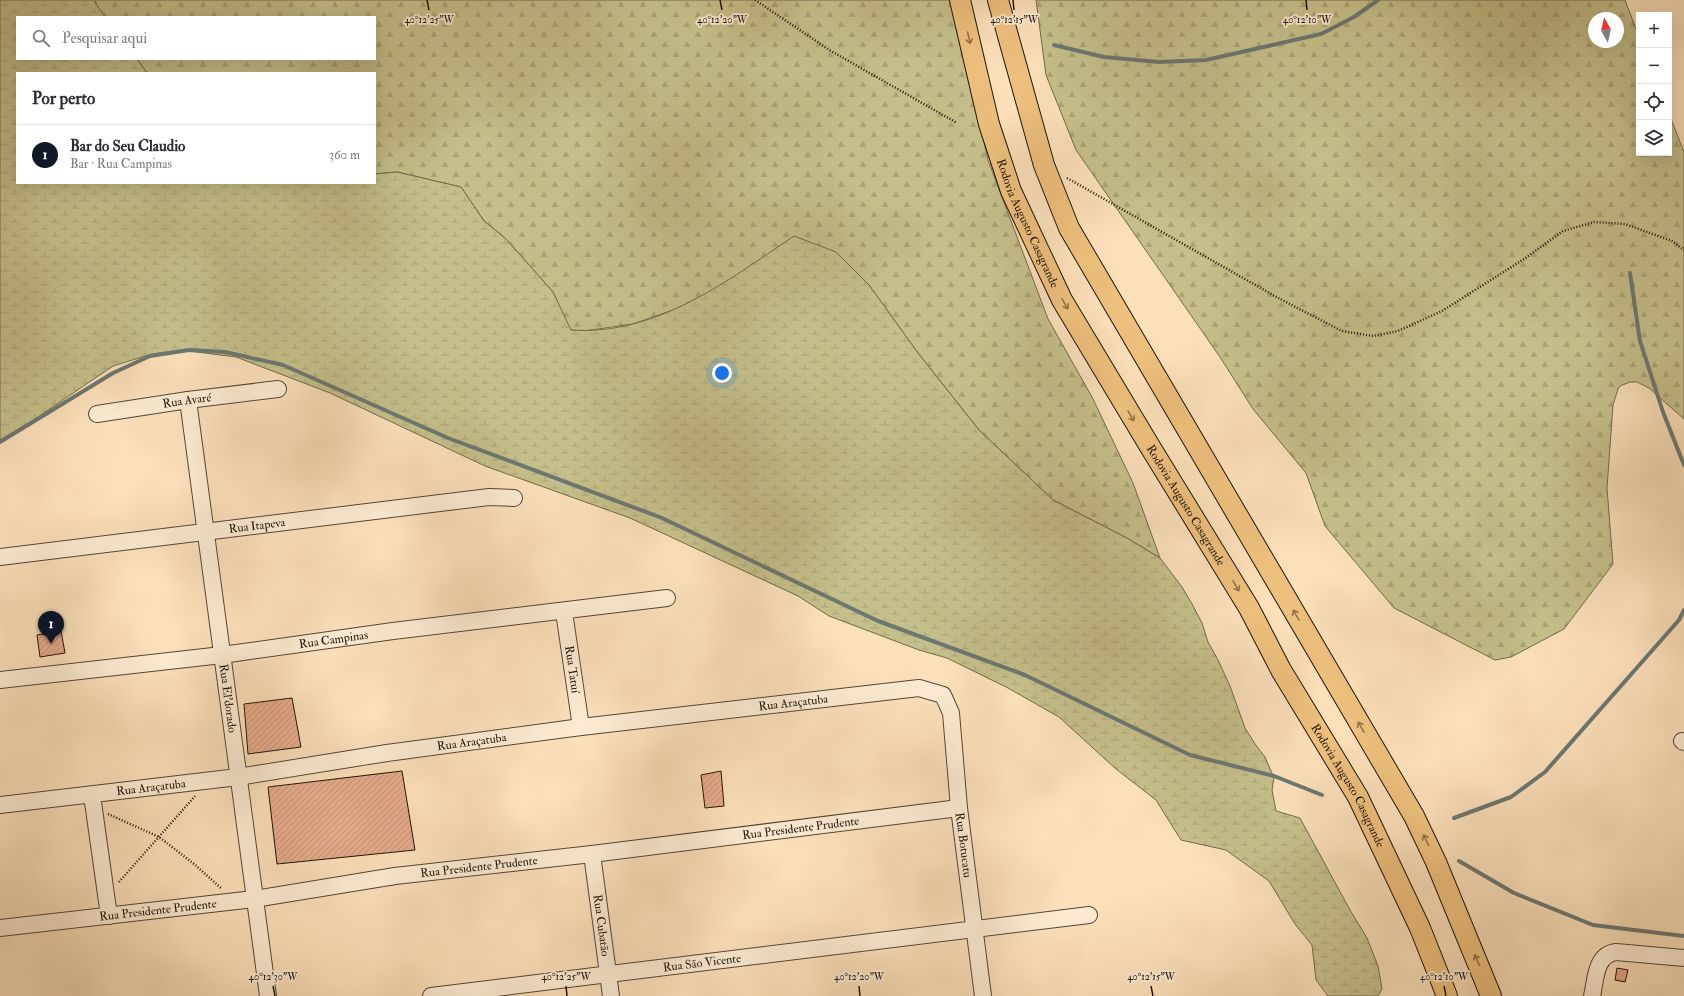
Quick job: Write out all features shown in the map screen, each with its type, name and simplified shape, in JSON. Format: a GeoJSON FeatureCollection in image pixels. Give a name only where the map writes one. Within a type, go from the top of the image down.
{"type":"FeatureCollection","features":[{"type":"Feature","properties":{"kind":"main road","name":"Rodovia Augusto Casagrande"},"geometry":{"type":"LineString","coordinates":[[960,0],[989,124],[1011,191],[1062,300],[1148,445],[1249,608],[1281,670],[1358,797],[1420,928],[1447,996]]}},
{"type":"Feature","properties":{"kind":"main road"},"geometry":{"type":"LineString","coordinates":[[998,1],[1044,165],[1069,228],[1414,816],[1436,862],[1491,996]]}},
{"type":"Feature","properties":{"kind":"street","name":"Rua Avaré"},"geometry":{"type":"LineString","coordinates":[[97,414],[188,400],[278,389]]}},
{"type":"Feature","properties":{"kind":"street","name":"Rua El'dorado"},"geometry":{"type":"LineString","coordinates":[[188,400],[268,996]]}},
{"type":"Feature","properties":{"kind":"street","name":"Rua Itapeva"},"geometry":{"type":"LineString","coordinates":[[0,557],[489,497],[514,498]]}},
{"type":"Feature","properties":{"kind":"street","name":"Rua Campinas"},"geometry":{"type":"LineString","coordinates":[[0,680],[222,655],[394,631],[564,612],[667,598]]}},
{"type":"Feature","properties":{"kind":"street","name":"Rua Tatuí"},"geometry":{"type":"LineString","coordinates":[[564,612],[581,727]]}},
{"type":"Feature","properties":{"kind":"street","name":"Rua Araçatuba"},"geometry":{"type":"LineString","coordinates":[[0,805],[93,801],[387,753],[581,727],[919,688],[943,695]]}},
{"type":"Feature","properties":{"kind":"street","name":"Rua Botucatu"},"geometry":{"type":"LineString","coordinates":[[943,695],[951,713],[959,808],[983,996]]}},
{"type":"Feature","properties":{"kind":"street"},"geometry":{"type":"LineString","coordinates":[[93,801],[109,916]]}},
{"type":"Feature","properties":{"kind":"street","name":"Rua Presidente Prudente"},"geometry":{"type":"LineString","coordinates":[[0,928],[254,899],[395,876],[592,854],[959,808]]}},
{"type":"Feature","properties":{"kind":"street","name":"Rua Cubatão"},"geometry":{"type":"LineString","coordinates":[[592,854],[611,996]]}},
{"type":"Feature","properties":{"kind":"street","name":"Rua São Vicente"},"geometry":{"type":"LineString","coordinates":[[431,996],[1089,915]]}},
{"type":"Feature","properties":{"kind":"street"},"geometry":{"type":"LineString","coordinates":[[1592,996],[1599,964],[1609,953],[1616,952],[1684,958]]}},
{"type":"Feature","properties":{"kind":"path"},"geometry":{"type":"LineString","coordinates":[[755,0],[831,51],[957,124]]}},
{"type":"Feature","properties":{"kind":"path"},"geometry":{"type":"LineString","coordinates":[[1044,165],[1286,303],[1342,331],[1373,336],[1398,331],[1442,311],[1524,259],[1563,231],[1594,222],[1625,224],[1672,242],[1684,250]]}},
{"type":"Feature","properties":{"kind":"path"},"geometry":{"type":"LineString","coordinates":[[106,896],[210,781]]}},
{"type":"Feature","properties":{"kind":"path"},"geometry":{"type":"LineString","coordinates":[[93,801],[158,837],[194,864],[236,901]]}},
{"type":"Feature","properties":{"kind":"green space"},"geometry":{"type":"Polygon","coordinates":[[[0,0],[93,0],[104,16],[16,16],[16,60],[138,60],[146,72],[16,72],[16,184],[376,184],[376,174],[397,172],[461,187],[484,221],[506,239],[553,292],[571,330],[602,330],[632,324],[661,315],[689,302],[743,271],[794,236],[836,252],[869,285],[918,353],[979,430],[1053,500],[1127,538],[1160,558],[1182,587],[1202,623],[1208,642],[1230,686],[1245,728],[1265,757],[1274,778],[1272,790],[1276,811],[1300,818],[1367,938],[1378,966],[1382,989],[1378,996],[1328,996],[1316,980],[1312,945],[1295,924],[1269,881],[1226,850],[1181,840],[1156,800],[1116,769],[1059,717],[1008,688],[947,658],[919,650],[829,616],[798,596],[630,518],[485,466],[330,393],[236,357],[181,350],[152,354],[113,366],[32,421],[0,440],[0,0]]]}},
{"type":"Feature","properties":{"kind":"green space"},"geometry":{"type":"Polygon","coordinates":[[[95,0],[953,0],[988,160],[1048,319],[1092,397],[1133,483],[1160,558],[1127,538],[1053,500],[979,430],[918,353],[869,285],[719,287],[676,309],[633,324],[584,331],[570,330],[553,292],[506,239],[484,221],[461,187],[397,172],[376,174],[376,72],[146,72],[138,60],[376,60],[376,16],[104,16],[97,6],[95,0]]]}},
{"type":"Feature","properties":{"kind":"green space"},"geometry":{"type":"Polygon","coordinates":[[[1036,0],[1625,0],[1636,29],[1636,156],[1672,156],[1672,122],[1684,152],[1684,419],[1649,388],[1637,382],[1630,382],[1620,386],[1618,389],[1613,405],[1607,488],[1613,564],[1564,629],[1511,657],[1495,660],[1394,608],[1325,526],[1306,473],[1253,409],[1220,357],[1076,150],[1046,75],[1036,0]]]}},
{"type":"Feature","properties":{"kind":"building"},"geometry":{"type":"Polygon","coordinates":[[[61,631],[65,653],[40,657],[37,635],[61,631]]]}},
{"type":"Feature","properties":{"kind":"building"},"geometry":{"type":"Polygon","coordinates":[[[292,698],[301,747],[248,754],[244,704],[292,698]]]}},
{"type":"Feature","properties":{"kind":"building"},"geometry":{"type":"Polygon","coordinates":[[[402,771],[415,850],[277,864],[268,787],[402,771]]]}},
{"type":"Feature","properties":{"kind":"building"},"geometry":{"type":"Polygon","coordinates":[[[721,771],[724,806],[705,808],[701,775],[721,771]]]}},
{"type":"Feature","properties":{"kind":"building"},"geometry":{"type":"Polygon","coordinates":[[[1617,968],[1628,970],[1625,982],[1615,980],[1617,968]]]}},
{"type":"Feature","properties":{"kind":"waterway"},"geometry":{"type":"LineString","coordinates":[[1054,45],[1104,57],[1159,62],[1206,60],[1321,34],[1354,17],[1378,0]]}},
{"type":"Feature","properties":{"kind":"waterway"},"geometry":{"type":"LineString","coordinates":[[1630,273],[1640,341],[1663,412],[1684,465]]}},
{"type":"Feature","properties":{"kind":"waterway"},"geometry":{"type":"LineString","coordinates":[[0,442],[113,373],[150,356],[189,350],[225,352],[283,365],[448,438],[662,518],[878,621],[1025,675],[1190,755],[1274,776],[1322,795]]}},
{"type":"Feature","properties":{"kind":"waterway"},"geometry":{"type":"LineString","coordinates":[[1454,818],[1511,797],[1545,772],[1679,620],[1684,610]]}},
{"type":"Feature","properties":{"kind":"waterway"},"geometry":{"type":"LineString","coordinates":[[1459,861],[1514,893],[1593,925],[1684,936]]}},
{"type":"Feature","properties":{"kind":"place","name":"Bar do Seu Claudio"},"geometry":{"type":"Point","coordinates":[51,644]}}]}
